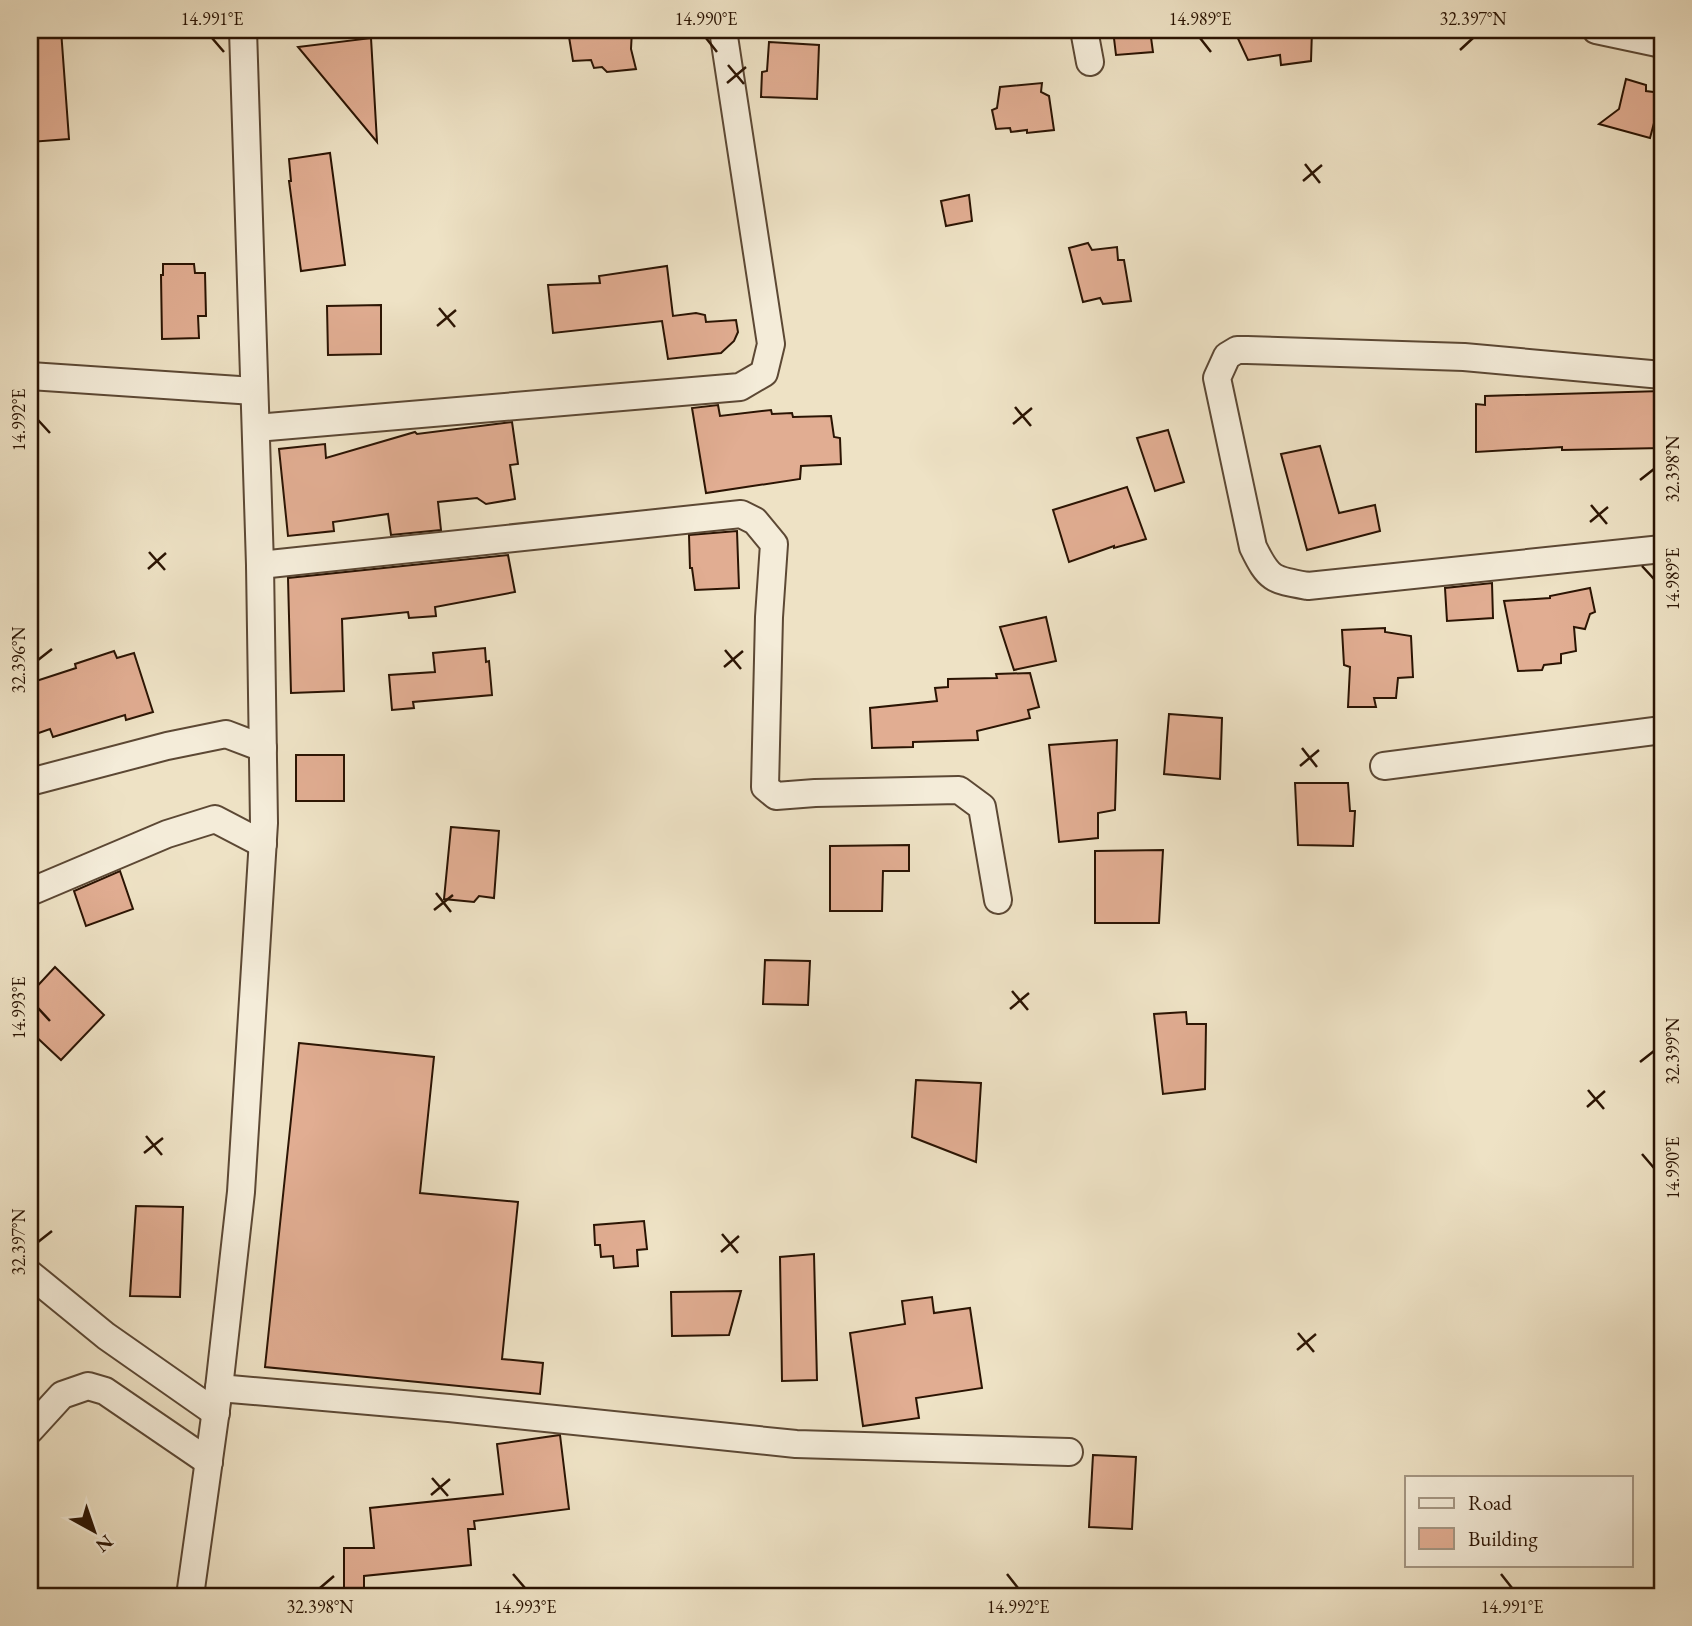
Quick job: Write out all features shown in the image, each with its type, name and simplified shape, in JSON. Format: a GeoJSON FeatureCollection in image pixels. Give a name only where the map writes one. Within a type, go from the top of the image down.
{"type":"FeatureCollection","features":[{"type":"Feature","properties":{"kind":"street"},"geometry":{"type":"LineString","coordinates":[[190,1596],[218,1401],[242,1192],[263,844],[260,565],[243,30]]}},
{"type":"Feature","properties":{"kind":"street"},"geometry":{"type":"LineString","coordinates":[[256,428],[740,387],[764,373],[771,344],[723,30]]}},
{"type":"Feature","properties":{"kind":"street"},"geometry":{"type":"LineString","coordinates":[[1084,30],[1090,62]]}},
{"type":"Feature","properties":{"kind":"street"},"geometry":{"type":"LineString","coordinates":[[1596,30],[1662,44]]}},
{"type":"Feature","properties":{"kind":"street"},"geometry":{"type":"LineString","coordinates":[[1662,375],[1464,357],[1237,350],[1227,356],[1217,378],[1253,547],[1265,572],[1281,581],[1308,586],[1662,550]]}},
{"type":"Feature","properties":{"kind":"street"},"geometry":{"type":"LineString","coordinates":[[30,376],[254,391]]}},
{"type":"Feature","properties":{"kind":"street"},"geometry":{"type":"LineString","coordinates":[[260,565],[741,514],[755,521],[774,544],[769,617],[765,787],[776,796],[959,790],[982,807],[998,900]]}},
{"type":"Feature","properties":{"kind":"street"},"geometry":{"type":"LineString","coordinates":[[1384,766],[1662,730]]}},
{"type":"Feature","properties":{"kind":"street"},"geometry":{"type":"LineString","coordinates":[[30,782],[167,746],[226,734],[263,748]]}},
{"type":"Feature","properties":{"kind":"street"},"geometry":{"type":"LineString","coordinates":[[30,891],[167,834],[215,819],[263,844]]}},
{"type":"Feature","properties":{"kind":"street"},"geometry":{"type":"LineString","coordinates":[[30,1273],[106,1336],[218,1401],[449,1408],[796,1444],[1069,1451]]}},
{"type":"Feature","properties":{"kind":"street"},"geometry":{"type":"LineString","coordinates":[[30,1430],[62,1395],[88,1386],[105,1391],[209,1461]]}},
{"type":"Feature","properties":{"kind":"building"},"geometry":{"type":"Polygon","coordinates":[[[30,30],[61,30],[69,139],[30,142],[30,30]]]}},
{"type":"Feature","properties":{"kind":"building"},"geometry":{"type":"Polygon","coordinates":[[[632,30],[631,49],[636,69],[607,72],[602,67],[594,68],[591,60],[573,61],[568,31],[632,30]]]}},
{"type":"Feature","properties":{"kind":"building"},"geometry":{"type":"Polygon","coordinates":[[[1113,30],[1150,30],[1153,52],[1116,55],[1113,30]]]}},
{"type":"Feature","properties":{"kind":"building"},"geometry":{"type":"Polygon","coordinates":[[[1234,30],[1312,30],[1311,61],[1281,65],[1280,55],[1248,60],[1234,30]]]}},
{"type":"Feature","properties":{"kind":"building"},"geometry":{"type":"Polygon","coordinates":[[[371,38],[377,142],[298,47],[371,38]]]}},
{"type":"Feature","properties":{"kind":"building"},"geometry":{"type":"Polygon","coordinates":[[[769,42],[819,45],[817,99],[761,97],[762,72],[767,71],[769,42]]]}},
{"type":"Feature","properties":{"kind":"building"},"geometry":{"type":"Polygon","coordinates":[[[1626,79],[1646,85],[1646,91],[1662,93],[1650,138],[1599,124],[1619,109],[1626,79]]]}},
{"type":"Feature","properties":{"kind":"building"},"geometry":{"type":"Polygon","coordinates":[[[1042,83],[1041,92],[1049,96],[1054,130],[1027,133],[1027,130],[1011,132],[1010,128],[996,129],[992,110],[997,108],[1000,87],[1042,83]]]}},
{"type":"Feature","properties":{"kind":"building"},"geometry":{"type":"Polygon","coordinates":[[[330,153],[345,265],[301,271],[289,181],[289,159],[330,153]]]}},
{"type":"Feature","properties":{"kind":"building"},"geometry":{"type":"Polygon","coordinates":[[[969,195],[972,221],[946,226],[941,201],[969,195]]]}},
{"type":"Feature","properties":{"kind":"building"},"geometry":{"type":"Polygon","coordinates":[[[1088,243],[1092,250],[1117,247],[1118,260],[1124,260],[1131,301],[1103,304],[1100,298],[1083,302],[1069,248],[1088,243]]]}},
{"type":"Feature","properties":{"kind":"building"},"geometry":{"type":"Polygon","coordinates":[[[163,264],[194,264],[195,273],[205,273],[206,316],[198,316],[199,338],[162,339],[163,264]]]}},
{"type":"Feature","properties":{"kind":"building"},"geometry":{"type":"Polygon","coordinates":[[[667,266],[673,316],[696,313],[705,315],[706,322],[736,320],[738,332],[734,341],[721,353],[668,359],[662,321],[553,333],[548,285],[600,283],[599,276],[667,266]]]}},
{"type":"Feature","properties":{"kind":"building"},"geometry":{"type":"Polygon","coordinates":[[[381,305],[381,354],[328,355],[327,306],[381,305]]]}},
{"type":"Feature","properties":{"kind":"building"},"geometry":{"type":"Polygon","coordinates":[[[1662,391],[1662,448],[1562,450],[1562,447],[1476,452],[1476,404],[1485,405],[1485,396],[1662,391]]]}},
{"type":"Feature","properties":{"kind":"building"},"geometry":{"type":"Polygon","coordinates":[[[718,405],[720,416],[771,410],[772,414],[792,413],[793,417],[831,416],[834,437],[840,438],[841,464],[801,466],[800,479],[706,493],[692,408],[718,405]]]}},
{"type":"Feature","properties":{"kind":"building"},"geometry":{"type":"Polygon","coordinates":[[[512,422],[518,464],[510,465],[515,499],[486,504],[477,498],[438,502],[441,530],[391,535],[388,514],[333,522],[334,531],[288,536],[279,449],[325,444],[326,458],[415,432],[417,434],[512,422]]]}},
{"type":"Feature","properties":{"kind":"building"},"geometry":{"type":"Polygon","coordinates":[[[1168,430],[1184,482],[1155,491],[1137,438],[1168,430]]]}},
{"type":"Feature","properties":{"kind":"building"},"geometry":{"type":"Polygon","coordinates":[[[1320,446],[1339,513],[1375,505],[1380,531],[1307,550],[1281,454],[1320,446]]]}},
{"type":"Feature","properties":{"kind":"building"},"geometry":{"type":"Polygon","coordinates":[[[1127,487],[1146,539],[1114,546],[1069,562],[1053,510],[1127,487]]]}},
{"type":"Feature","properties":{"kind":"building"},"geometry":{"type":"Polygon","coordinates":[[[737,531],[739,588],[695,590],[690,568],[689,535],[737,531]]]}},
{"type":"Feature","properties":{"kind":"building"},"geometry":{"type":"Polygon","coordinates":[[[508,555],[515,592],[435,607],[436,616],[409,618],[408,612],[342,619],[344,691],[291,693],[288,578],[508,555]]]}},
{"type":"Feature","properties":{"kind":"building"},"geometry":{"type":"Polygon","coordinates":[[[1492,583],[1493,618],[1447,621],[1445,588],[1492,583]]]}},
{"type":"Feature","properties":{"kind":"building"},"geometry":{"type":"Polygon","coordinates":[[[1590,588],[1595,612],[1590,614],[1585,629],[1574,627],[1576,651],[1561,654],[1561,663],[1544,665],[1542,670],[1518,671],[1504,601],[1550,598],[1590,588]]]}},
{"type":"Feature","properties":{"kind":"building"},"geometry":{"type":"Polygon","coordinates":[[[1046,617],[1056,661],[1014,670],[1000,627],[1046,617]]]}},
{"type":"Feature","properties":{"kind":"building"},"geometry":{"type":"Polygon","coordinates":[[[1385,628],[1385,632],[1411,636],[1413,677],[1398,678],[1396,698],[1374,698],[1376,707],[1348,707],[1350,667],[1344,665],[1342,630],[1385,628]]]}},
{"type":"Feature","properties":{"kind":"building"},"geometry":{"type":"Polygon","coordinates":[[[485,648],[492,695],[413,702],[414,708],[392,710],[389,675],[435,672],[433,653],[485,648]]]}},
{"type":"Feature","properties":{"kind":"building"},"geometry":{"type":"Polygon","coordinates":[[[114,651],[117,658],[134,653],[153,712],[126,720],[125,715],[53,737],[50,729],[30,736],[30,683],[76,668],[75,664],[114,651]]]}},
{"type":"Feature","properties":{"kind":"building"},"geometry":{"type":"Polygon","coordinates":[[[1030,673],[1039,707],[1028,710],[1030,718],[977,731],[978,740],[913,742],[913,747],[872,748],[870,708],[937,701],[935,688],[948,687],[948,679],[997,678],[996,674],[1030,673]]]}},
{"type":"Feature","properties":{"kind":"building"},"geometry":{"type":"Polygon","coordinates":[[[1169,714],[1222,718],[1220,779],[1164,774],[1169,714]]]}},
{"type":"Feature","properties":{"kind":"building"},"geometry":{"type":"Polygon","coordinates":[[[1117,740],[1115,810],[1098,813],[1098,838],[1059,842],[1049,745],[1117,740]]]}},
{"type":"Feature","properties":{"kind":"building"},"geometry":{"type":"Polygon","coordinates":[[[296,755],[344,755],[344,801],[296,801],[296,755]]]}},
{"type":"Feature","properties":{"kind":"building"},"geometry":{"type":"Polygon","coordinates":[[[1295,783],[1348,783],[1350,811],[1355,811],[1353,846],[1298,845],[1295,783]]]}},
{"type":"Feature","properties":{"kind":"building"},"geometry":{"type":"Polygon","coordinates":[[[451,827],[499,831],[494,898],[479,896],[474,902],[444,899],[451,827]]]}},
{"type":"Feature","properties":{"kind":"building"},"geometry":{"type":"Polygon","coordinates":[[[909,845],[909,871],[883,871],[882,911],[830,911],[830,846],[909,845]]]}},
{"type":"Feature","properties":{"kind":"building"},"geometry":{"type":"Polygon","coordinates":[[[1163,850],[1159,923],[1095,923],[1095,851],[1163,850]]]}},
{"type":"Feature","properties":{"kind":"building"},"geometry":{"type":"Polygon","coordinates":[[[120,871],[133,909],[86,926],[74,891],[120,871]]]}},
{"type":"Feature","properties":{"kind":"building"},"geometry":{"type":"Polygon","coordinates":[[[765,960],[810,961],[808,1005],[763,1004],[765,960]]]}},
{"type":"Feature","properties":{"kind":"building"},"geometry":{"type":"Polygon","coordinates":[[[55,967],[104,1015],[61,1060],[30,1031],[30,994],[55,967]]]}},
{"type":"Feature","properties":{"kind":"building"},"geometry":{"type":"Polygon","coordinates":[[[1186,1012],[1187,1024],[1206,1024],[1205,1089],[1163,1094],[1154,1014],[1186,1012]]]}},
{"type":"Feature","properties":{"kind":"building"},"geometry":{"type":"Polygon","coordinates":[[[299,1043],[434,1057],[420,1193],[518,1202],[502,1359],[543,1363],[540,1394],[265,1367],[299,1043]]]}},
{"type":"Feature","properties":{"kind":"building"},"geometry":{"type":"Polygon","coordinates":[[[916,1080],[981,1083],[976,1162],[912,1137],[916,1080]]]}},
{"type":"Feature","properties":{"kind":"building"},"geometry":{"type":"Polygon","coordinates":[[[136,1206],[183,1207],[180,1297],[130,1296],[136,1206]]]}},
{"type":"Feature","properties":{"kind":"building"},"geometry":{"type":"Polygon","coordinates":[[[644,1221],[647,1249],[637,1250],[638,1266],[614,1268],[613,1256],[601,1257],[600,1245],[595,1245],[594,1225],[644,1221]]]}},
{"type":"Feature","properties":{"kind":"building"},"geometry":{"type":"Polygon","coordinates":[[[814,1254],[817,1380],[782,1381],[780,1257],[814,1254]]]}},
{"type":"Feature","properties":{"kind":"building"},"geometry":{"type":"Polygon","coordinates":[[[741,1291],[729,1335],[672,1336],[671,1292],[741,1291]]]}},
{"type":"Feature","properties":{"kind":"building"},"geometry":{"type":"Polygon","coordinates":[[[932,1297],[934,1313],[970,1308],[982,1388],[916,1398],[919,1418],[863,1426],[850,1333],[905,1324],[902,1301],[932,1297]]]}},
{"type":"Feature","properties":{"kind":"building"},"geometry":{"type":"Polygon","coordinates":[[[560,1435],[569,1509],[474,1521],[475,1529],[468,1529],[471,1565],[364,1576],[364,1589],[344,1589],[344,1548],[374,1548],[370,1508],[503,1494],[497,1444],[560,1435]]]}},
{"type":"Feature","properties":{"kind":"building"},"geometry":{"type":"Polygon","coordinates":[[[1093,1455],[1136,1457],[1132,1529],[1089,1527],[1093,1455]]]}}]}
